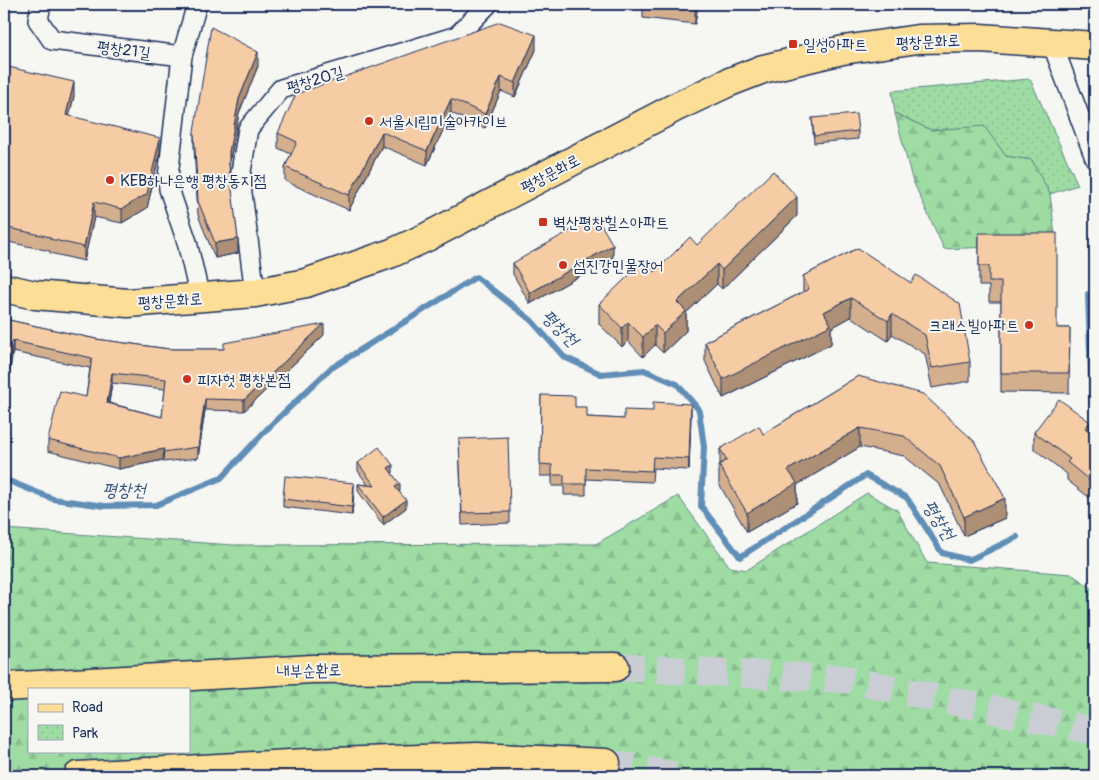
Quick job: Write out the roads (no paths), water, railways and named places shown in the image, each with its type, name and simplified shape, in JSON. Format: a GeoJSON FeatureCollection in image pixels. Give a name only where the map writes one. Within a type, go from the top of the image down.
{"type":"FeatureCollection","features":[{"type":"Feature","properties":{"kind":"main road","name":"평창문화로"},"geometry":{"type":"LineString","coordinates":[[4,288],[35,295],[128,303],[255,293],[306,282],[392,253],[676,107],[727,83],[763,69],[843,50],[918,39],[980,38],[1095,46]]}},
{"type":"Feature","properties":{"kind":"main road","name":"내부순환로"},"geometry":{"type":"LineString","coordinates":[[4,687],[312,669],[615,667]]}},
{"type":"Feature","properties":{"kind":"main road"},"geometry":{"type":"LineString","coordinates":[[78,776],[307,763],[477,757],[606,763]]}},
{"type":"Feature","properties":{"kind":"street","name":"평창21길"},"geometry":{"type":"LineString","coordinates":[[41,4],[38,20],[52,40],[182,56]]}},
{"type":"Feature","properties":{"kind":"street"},"geometry":{"type":"LineString","coordinates":[[197,4],[182,56],[172,158],[168,177],[169,189],[187,242],[200,298]]}},
{"type":"Feature","properties":{"kind":"street","name":"평창20길"},"geometry":{"type":"LineString","coordinates":[[255,293],[240,178],[248,129],[264,109],[281,89],[457,36],[488,4]]}},
{"type":"Feature","properties":{"kind":"street"},"geometry":{"type":"LineString","coordinates":[[1052,42],[1095,158]]}},
{"type":"Feature","properties":{"kind":"waterway","name":"평창천"},"geometry":{"type":"LineString","coordinates":[[4,479],[53,499],[105,506],[156,505],[221,478],[268,428],[330,369],[476,277],[531,320],[564,357],[601,374],[644,370],[677,384],[699,410],[704,447],[701,506],[740,557],[866,475],[907,498],[942,553],[969,560],[1017,537]]}},
{"type":"Feature","properties":{"kind":"waterway","name":"평창천"},"geometry":{"type":"LineString","coordinates":[[1088,294],[1092,409],[1095,412]]}},
{"type":"Feature","properties":{"kind":"tunnel"},"geometry":{"type":"LineString","coordinates":[[615,667],[845,679],[1095,731]]}},
{"type":"Feature","properties":{"kind":"tunnel"},"geometry":{"type":"LineString","coordinates":[[606,763],[676,776]]}},
{"type":"Feature","properties":{"kind":"place","name":"일성아파트"},"geometry":{"type":"Point","coordinates":[793,44]}},
{"type":"Feature","properties":{"kind":"place","name":"서울시립미술아카이브"},"geometry":{"type":"Point","coordinates":[369,121]}},
{"type":"Feature","properties":{"kind":"place","name":"KEB하나은행 평창동지점"},"geometry":{"type":"Point","coordinates":[110,180]}},
{"type":"Feature","properties":{"kind":"place","name":"벽산평창힐스아파트"},"geometry":{"type":"Point","coordinates":[543,222]}},
{"type":"Feature","properties":{"kind":"place","name":"섬진강민물장어"},"geometry":{"type":"Point","coordinates":[563,265]}},
{"type":"Feature","properties":{"kind":"place","name":"크래스빌아파트"},"geometry":{"type":"Point","coordinates":[1029,325]}},
{"type":"Feature","properties":{"kind":"place","name":"피자헛 평창본점"},"geometry":{"type":"Point","coordinates":[187,379]}}]}
